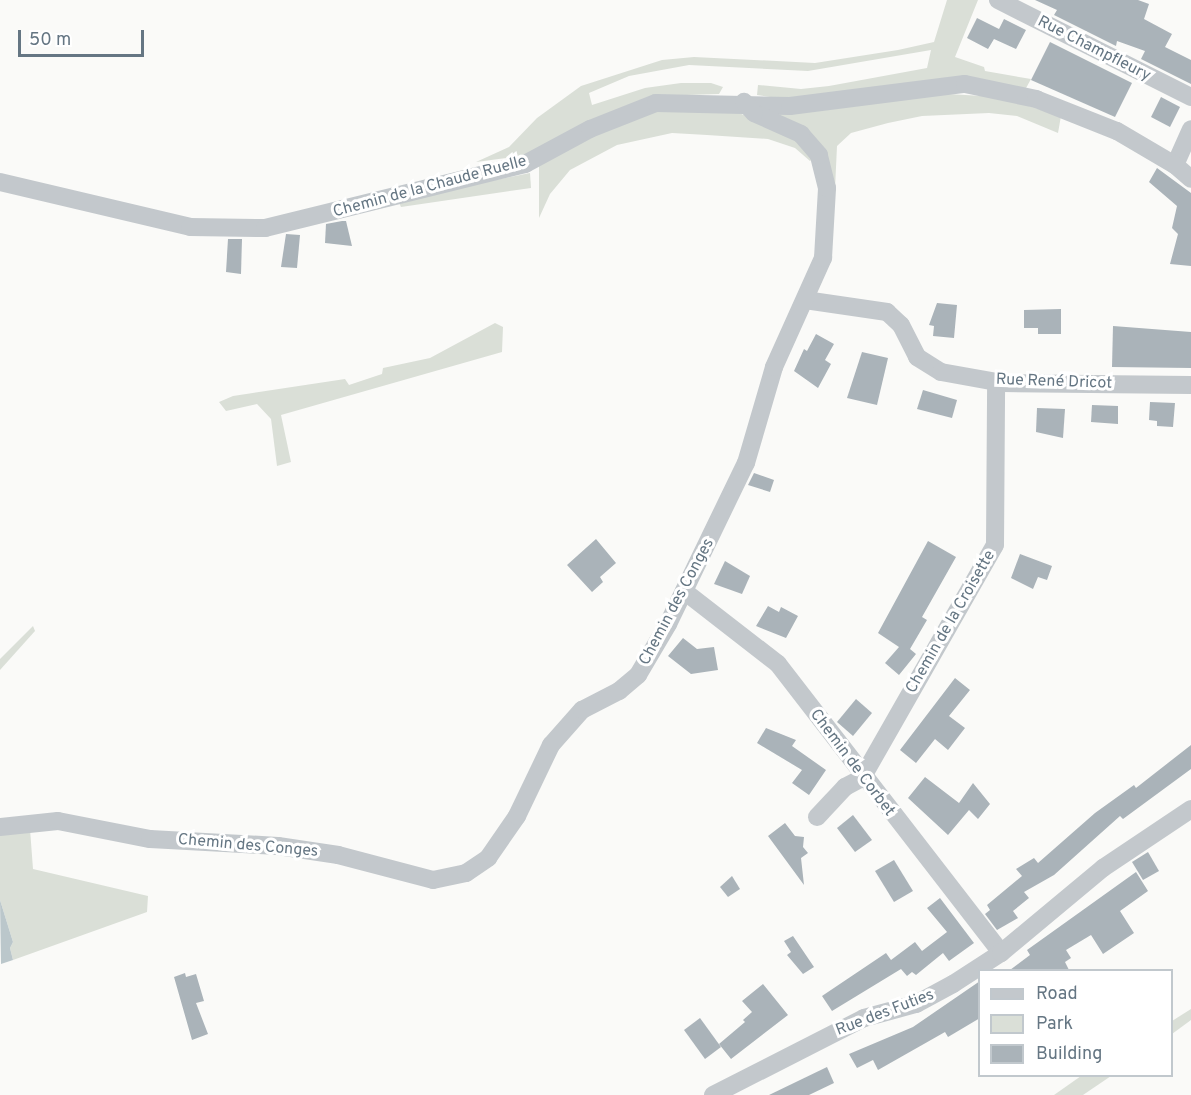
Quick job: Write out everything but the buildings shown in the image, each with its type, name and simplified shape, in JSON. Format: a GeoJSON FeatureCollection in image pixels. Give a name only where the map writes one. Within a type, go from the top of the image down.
{"type":"FeatureCollection","features":[{"type":"Feature","properties":{"kind":"street","name":"Rue Champfleury"},"geometry":{"type":"LineString","coordinates":[[998,0],[1191,97]]}},
{"type":"Feature","properties":{"kind":"street","name":"Chemin de la Chaude Ruelle"},"geometry":{"type":"LineString","coordinates":[[0,182],[190,227],[266,228],[525,164],[590,129],[656,103],[819,104],[965,84],[1010,92],[1075,113],[1117,131],[1175,165],[1191,179]]}},
{"type":"Feature","properties":{"kind":"street","name":"Chemin des Conges"},"geometry":{"type":"LineString","coordinates":[[0,827],[58,821],[150,839],[302,849],[376,864],[420,878],[454,877],[476,867],[497,848],[547,752],[575,716],[638,675],[684,591],[746,464],[774,367],[805,300],[825,247],[823,166],[819,155],[801,134],[754,113],[744,102]]}},
{"type":"Feature","properties":{"kind":"street"},"geometry":{"type":"LineString","coordinates":[[1175,165],[1191,129]]}},
{"type":"Feature","properties":{"kind":"street","name":"Rue René Dricot"},"geometry":{"type":"LineString","coordinates":[[805,300],[887,312],[901,325],[917,357],[932,369],[996,382],[1191,385]]}},
{"type":"Feature","properties":{"kind":"street","name":"Chemin de la Croisette"},"geometry":{"type":"LineString","coordinates":[[862,778],[995,545],[996,382]]}},
{"type":"Feature","properties":{"kind":"street","name":"Chemin de Corbet"},"geometry":{"type":"LineString","coordinates":[[684,591],[778,664],[862,778],[1001,953]]}},
{"type":"Feature","properties":{"kind":"street"},"geometry":{"type":"LineString","coordinates":[[817,817],[845,787],[862,778]]}},
{"type":"Feature","properties":{"kind":"street","name":"Rue des Futies"},"geometry":{"type":"LineString","coordinates":[[713,1095],[864,1018],[916,1005],[1001,953],[1103,868],[1191,809]]}},
{"type":"Feature","properties":{"kind":"green space"},"geometry":{"type":"Polygon","coordinates":[[[947,0],[978,0],[955,57],[984,67],[985,71],[1031,79],[1025,90],[783,99],[757,95],[758,85],[801,89],[927,68],[931,50],[808,71],[689,65],[629,76],[589,93],[592,105],[645,88],[681,83],[711,83],[723,87],[719,94],[654,96],[528,155],[476,162],[509,147],[537,118],[581,86],[662,60],[694,57],[815,63],[934,42],[947,0]]]}},
{"type":"Feature","properties":{"kind":"green space"},"geometry":{"type":"Polygon","coordinates":[[[948,94],[1000,97],[1061,116],[1058,133],[1017,116],[989,113],[922,116],[888,123],[851,133],[837,146],[835,189],[828,161],[772,109],[948,94]]]}},
{"type":"Feature","properties":{"kind":"green space"},"geometry":{"type":"Polygon","coordinates":[[[653,111],[739,113],[791,135],[813,158],[810,161],[795,148],[768,139],[672,133],[617,145],[570,170],[550,194],[539,218],[539,166],[572,145],[653,111]]]}},
{"type":"Feature","properties":{"kind":"green space"},"geometry":{"type":"Polygon","coordinates":[[[530,173],[531,188],[401,207],[398,200],[530,173]]]}},
{"type":"Feature","properties":{"kind":"green space"},"geometry":{"type":"Polygon","coordinates":[[[495,323],[503,327],[502,352],[281,415],[291,462],[277,466],[271,419],[257,404],[226,411],[219,402],[233,396],[345,379],[349,385],[382,374],[383,368],[430,358],[495,323]]]}},
{"type":"Feature","properties":{"kind":"green space"},"geometry":{"type":"Polygon","coordinates":[[[33,626],[35,631],[0,670],[0,659],[33,626]]]}},
{"type":"Feature","properties":{"kind":"green space"},"geometry":{"type":"Polygon","coordinates":[[[30,829],[33,869],[148,896],[147,912],[13,960],[10,948],[13,942],[0,900],[0,833],[30,829]]]}},
{"type":"Feature","properties":{"kind":"green space"},"geometry":{"type":"Polygon","coordinates":[[[1191,1009],[1191,1020],[1173,1033],[1173,1020],[1191,1009]]]}},
{"type":"Feature","properties":{"kind":"green space"},"geometry":{"type":"Polygon","coordinates":[[[1080,1077],[1110,1077],[1083,1095],[1054,1095],[1080,1077]]]}},
{"type":"Feature","properties":{"kind":"shaded area"},"geometry":{"type":"Polygon","coordinates":[[[0,900],[13,942],[10,948],[13,960],[1,964],[0,900]]]}}]}
